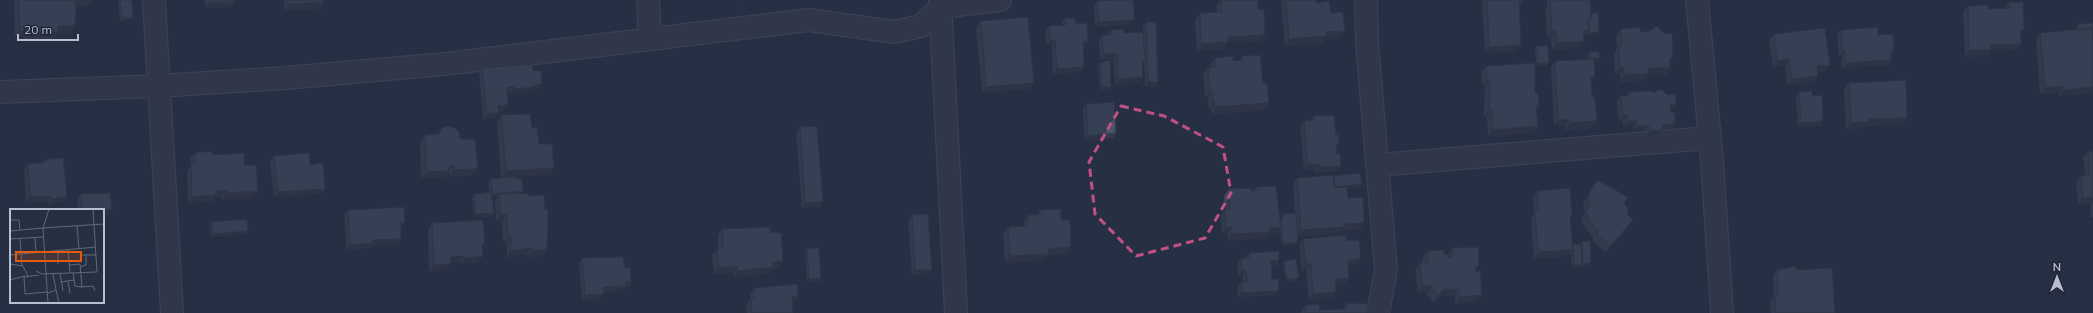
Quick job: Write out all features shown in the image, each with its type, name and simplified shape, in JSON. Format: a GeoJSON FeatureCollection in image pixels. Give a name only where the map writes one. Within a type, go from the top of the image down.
{"type":"FeatureCollection","features":[{"type":"Feature","properties":{"kind":"street"},"geometry":{"type":"LineString","coordinates":[[154,0],[172,313]]}},
{"type":"Feature","properties":{"kind":"street"},"geometry":{"type":"LineString","coordinates":[[648,0],[650,39]]}},
{"type":"Feature","properties":{"kind":"street"},"geometry":{"type":"LineString","coordinates":[[0,92],[160,86],[286,78],[445,64],[809,20],[894,32],[921,26],[940,3],[1000,0]]}},
{"type":"Feature","properties":{"kind":"street"},"geometry":{"type":"LineString","coordinates":[[1366,0],[1377,165],[1386,270],[1378,313]]}},
{"type":"Feature","properties":{"kind":"street"},"geometry":{"type":"LineString","coordinates":[[1697,0],[1722,313]]}},
{"type":"Feature","properties":{"kind":"street"},"geometry":{"type":"LineString","coordinates":[[940,3],[956,313]]}},
{"type":"Feature","properties":{"kind":"street"},"geometry":{"type":"LineString","coordinates":[[1377,165],[1709,138]]}},
{"type":"Feature","properties":{"kind":"highlighted area"},"geometry":{"type":"Polygon","coordinates":[[[1121,106],[1164,116],[1223,147],[1231,193],[1205,238],[1136,256],[1095,214],[1089,162],[1121,106]]]}},
{"type":"Feature","properties":{"kind":"building"},"geometry":{"type":"Polygon","coordinates":[[[18,0],[76,0],[75,26],[58,26],[58,32],[29,33],[29,30],[20,31],[18,0]]]}},
{"type":"Feature","properties":{"kind":"building"},"geometry":{"type":"Polygon","coordinates":[[[120,0],[132,0],[133,18],[122,18],[120,0]]]}},
{"type":"Feature","properties":{"kind":"building"},"geometry":{"type":"Polygon","coordinates":[[[209,0],[235,0],[235,2],[209,3],[209,0]]]}},
{"type":"Feature","properties":{"kind":"building"},"geometry":{"type":"Polygon","coordinates":[[[289,0],[324,0],[324,2],[289,4],[289,0]]]}},
{"type":"Feature","properties":{"kind":"building"},"geometry":{"type":"Polygon","coordinates":[[[1133,0],[1135,20],[1099,22],[1097,1],[1133,0]]]}},
{"type":"Feature","properties":{"kind":"building"},"geometry":{"type":"Polygon","coordinates":[[[1221,0],[1258,0],[1258,10],[1264,9],[1265,35],[1228,37],[1228,42],[1201,44],[1200,13],[1222,12],[1221,0]]]}},
{"type":"Feature","properties":{"kind":"building"},"geometry":{"type":"Polygon","coordinates":[[[1286,0],[1316,0],[1316,3],[1329,1],[1331,13],[1343,12],[1345,31],[1326,32],[1327,36],[1289,39],[1286,0]]]}},
{"type":"Feature","properties":{"kind":"building"},"geometry":{"type":"Polygon","coordinates":[[[1487,0],[1523,0],[1523,2],[1519,2],[1521,45],[1489,47],[1487,0]]]}},
{"type":"Feature","properties":{"kind":"building"},"geometry":{"type":"Polygon","coordinates":[[[1552,0],[1590,0],[1591,18],[1588,18],[1589,30],[1583,31],[1584,41],[1557,43],[1556,31],[1552,31],[1550,2],[1553,2],[1552,0]]]}},
{"type":"Feature","properties":{"kind":"building"},"geometry":{"type":"Polygon","coordinates":[[[2009,2],[2023,2],[2024,30],[2021,30],[2021,44],[1991,45],[1991,50],[1969,50],[1968,6],[1988,5],[1988,9],[2010,8],[2009,2]]]}},
{"type":"Feature","properties":{"kind":"building"},"geometry":{"type":"Polygon","coordinates":[[[1591,13],[1598,13],[1599,32],[1589,33],[1588,22],[1591,18],[1591,13]]]}},
{"type":"Feature","properties":{"kind":"building"},"geometry":{"type":"Polygon","coordinates":[[[1028,17],[1034,83],[986,87],[981,21],[1028,17]]]}},
{"type":"Feature","properties":{"kind":"building"},"geometry":{"type":"Polygon","coordinates":[[[1065,18],[1075,18],[1076,24],[1087,23],[1088,41],[1083,42],[1084,67],[1057,69],[1055,40],[1050,40],[1049,26],[1066,25],[1065,18]]]}},
{"type":"Feature","properties":{"kind":"building"},"geometry":{"type":"Polygon","coordinates":[[[1146,22],[1156,22],[1158,82],[1148,82],[1146,22]]]}},
{"type":"Feature","properties":{"kind":"building"},"geometry":{"type":"Polygon","coordinates":[[[2093,23],[2093,32],[2092,28],[2079,30],[2078,24],[2093,23]]]}},
{"type":"Feature","properties":{"kind":"building"},"geometry":{"type":"Polygon","coordinates":[[[1656,26],[1665,34],[1672,33],[1673,57],[1670,58],[1670,68],[1649,68],[1648,74],[1624,75],[1624,68],[1620,68],[1618,46],[1622,46],[1621,29],[1640,27],[1641,32],[1650,31],[1656,26]]]}},
{"type":"Feature","properties":{"kind":"building"},"geometry":{"type":"Polygon","coordinates":[[[1878,27],[1878,35],[1893,34],[1894,51],[1891,51],[1891,60],[1846,63],[1845,50],[1842,51],[1841,30],[1878,27]]]}},
{"type":"Feature","properties":{"kind":"building"},"geometry":{"type":"Polygon","coordinates":[[[1825,28],[1830,65],[1817,66],[1818,76],[1792,79],[1789,59],[1777,61],[1774,34],[1825,28]]]}},
{"type":"Feature","properties":{"kind":"building"},"geometry":{"type":"Polygon","coordinates":[[[2092,28],[2093,87],[2064,90],[2063,86],[2045,88],[2040,33],[2092,28]]]}},
{"type":"Feature","properties":{"kind":"building"},"geometry":{"type":"Polygon","coordinates":[[[1123,29],[1124,33],[1143,32],[1145,61],[1142,61],[1143,77],[1118,79],[1117,54],[1103,54],[1102,35],[1111,35],[1111,30],[1123,29]]]}},
{"type":"Feature","properties":{"kind":"building"},"geometry":{"type":"Polygon","coordinates":[[[1537,46],[1548,46],[1549,63],[1537,64],[1537,46]]]}},
{"type":"Feature","properties":{"kind":"building"},"geometry":{"type":"Polygon","coordinates":[[[1599,51],[1600,58],[1591,59],[1590,52],[1599,51]]]}},
{"type":"Feature","properties":{"kind":"building"},"geometry":{"type":"Polygon","coordinates":[[[1260,55],[1263,84],[1267,83],[1269,103],[1216,107],[1216,103],[1213,103],[1212,91],[1210,91],[1208,68],[1216,67],[1215,58],[1233,56],[1233,61],[1242,60],[1242,56],[1260,55]]]}},
{"type":"Feature","properties":{"kind":"building"},"geometry":{"type":"Polygon","coordinates":[[[1594,59],[1595,76],[1591,77],[1592,96],[1595,97],[1597,121],[1570,123],[1569,119],[1558,120],[1555,61],[1594,59]]]}},
{"type":"Feature","properties":{"kind":"building"},"geometry":{"type":"Polygon","coordinates":[[[1110,60],[1111,87],[1102,87],[1100,63],[1110,60]]]}},
{"type":"Feature","properties":{"kind":"building"},"geometry":{"type":"Polygon","coordinates":[[[1535,63],[1535,93],[1538,93],[1539,106],[1536,106],[1538,126],[1493,130],[1492,110],[1489,110],[1490,80],[1487,80],[1486,66],[1535,63]]]}},
{"type":"Feature","properties":{"kind":"building"},"geometry":{"type":"Polygon","coordinates":[[[533,64],[533,71],[541,70],[542,84],[535,85],[535,87],[514,89],[514,87],[507,87],[508,105],[498,106],[499,113],[487,114],[482,68],[533,64]]]}},
{"type":"Feature","properties":{"kind":"building"},"geometry":{"type":"Polygon","coordinates":[[[1906,80],[1907,118],[1869,119],[1869,122],[1851,123],[1849,83],[1906,80]]]}},
{"type":"Feature","properties":{"kind":"building"},"geometry":{"type":"Polygon","coordinates":[[[1657,90],[1662,90],[1667,95],[1675,94],[1676,104],[1670,105],[1671,112],[1675,113],[1675,123],[1663,125],[1663,130],[1649,131],[1649,126],[1637,126],[1637,121],[1627,121],[1627,115],[1623,116],[1621,96],[1629,96],[1629,92],[1652,91],[1654,93],[1657,90]]]}},
{"type":"Feature","properties":{"kind":"building"},"geometry":{"type":"Polygon","coordinates":[[[1812,91],[1812,96],[1822,95],[1823,121],[1801,123],[1799,92],[1812,91]]]}},
{"type":"Feature","properties":{"kind":"building"},"geometry":{"type":"Polygon","coordinates":[[[1114,102],[1116,133],[1088,136],[1086,104],[1114,102]]]}},
{"type":"Feature","properties":{"kind":"building"},"geometry":{"type":"Polygon","coordinates":[[[530,114],[532,128],[537,128],[539,144],[552,144],[554,168],[506,171],[501,115],[530,114]]]}},
{"type":"Feature","properties":{"kind":"building"},"geometry":{"type":"Polygon","coordinates":[[[1334,115],[1336,135],[1338,134],[1339,144],[1336,144],[1337,154],[1340,154],[1341,166],[1319,167],[1319,164],[1307,165],[1304,121],[1314,120],[1314,116],[1334,115]]]}},
{"type":"Feature","properties":{"kind":"building"},"geometry":{"type":"Polygon","coordinates":[[[446,126],[455,128],[459,132],[460,139],[475,139],[478,169],[454,170],[454,165],[449,166],[449,171],[426,172],[425,135],[439,134],[442,128],[446,126]]]}},
{"type":"Feature","properties":{"kind":"building"},"geometry":{"type":"Polygon","coordinates":[[[817,126],[823,202],[805,203],[800,127],[817,126]]]}},
{"type":"Feature","properties":{"kind":"building"},"geometry":{"type":"Polygon","coordinates":[[[212,151],[212,155],[244,153],[244,165],[256,165],[258,191],[227,193],[227,190],[216,191],[216,195],[192,197],[191,164],[196,163],[195,153],[212,151]]]}},
{"type":"Feature","properties":{"kind":"building"},"geometry":{"type":"Polygon","coordinates":[[[2093,151],[2093,197],[2083,198],[2081,176],[2090,175],[2088,152],[2093,151]]]}},
{"type":"Feature","properties":{"kind":"building"},"geometry":{"type":"Polygon","coordinates":[[[309,153],[310,165],[323,163],[325,189],[278,192],[274,156],[309,153]]]}},
{"type":"Feature","properties":{"kind":"building"},"geometry":{"type":"Polygon","coordinates":[[[63,158],[67,196],[52,199],[51,197],[30,196],[28,164],[41,163],[49,159],[63,158]]]}},
{"type":"Feature","properties":{"kind":"building"},"geometry":{"type":"Polygon","coordinates":[[[1360,173],[1362,184],[1335,187],[1334,176],[1360,173]]]}},
{"type":"Feature","properties":{"kind":"building"},"geometry":{"type":"Polygon","coordinates":[[[1333,175],[1334,188],[1347,187],[1348,198],[1363,197],[1364,223],[1344,224],[1344,227],[1301,230],[1297,178],[1333,175]]]}},
{"type":"Feature","properties":{"kind":"building"},"geometry":{"type":"Polygon","coordinates":[[[511,177],[522,179],[523,191],[493,194],[490,179],[511,177]]]}},
{"type":"Feature","properties":{"kind":"building"},"geometry":{"type":"Polygon","coordinates":[[[1597,180],[1628,197],[1624,203],[1628,210],[1627,214],[1633,220],[1610,246],[1597,235],[1598,230],[1590,221],[1586,213],[1589,206],[1588,196],[1597,180]]]}},
{"type":"Feature","properties":{"kind":"building"},"geometry":{"type":"Polygon","coordinates":[[[1276,186],[1281,228],[1269,228],[1270,232],[1232,234],[1232,227],[1226,228],[1225,209],[1230,209],[1229,189],[1251,188],[1251,191],[1256,191],[1256,187],[1276,186]]]}},
{"type":"Feature","properties":{"kind":"building"},"geometry":{"type":"Polygon","coordinates":[[[1570,188],[1572,216],[1570,216],[1573,250],[1538,252],[1535,213],[1539,212],[1537,191],[1570,188]]]}},
{"type":"Feature","properties":{"kind":"building"},"geometry":{"type":"Polygon","coordinates":[[[491,192],[494,213],[476,214],[474,194],[491,192]]]}},
{"type":"Feature","properties":{"kind":"building"},"geometry":{"type":"Polygon","coordinates":[[[110,193],[112,209],[82,209],[81,194],[110,193]]]}},
{"type":"Feature","properties":{"kind":"building"},"geometry":{"type":"Polygon","coordinates":[[[528,193],[528,196],[544,195],[545,209],[548,209],[547,250],[532,250],[532,248],[511,251],[511,236],[508,236],[506,214],[501,215],[499,194],[528,193]]]}},
{"type":"Feature","properties":{"kind":"building"},"geometry":{"type":"Polygon","coordinates":[[[404,207],[405,223],[401,223],[401,239],[373,240],[373,243],[350,245],[348,210],[404,207]]]}},
{"type":"Feature","properties":{"kind":"building"},"geometry":{"type":"Polygon","coordinates":[[[1061,209],[1061,220],[1070,220],[1071,247],[1048,249],[1049,254],[1010,256],[1008,227],[1029,226],[1028,215],[1040,215],[1040,210],[1061,209]]]}},
{"type":"Feature","properties":{"kind":"building"},"geometry":{"type":"Polygon","coordinates":[[[1296,213],[1298,242],[1283,244],[1281,218],[1283,218],[1283,214],[1296,213]]]}},
{"type":"Feature","properties":{"kind":"building"},"geometry":{"type":"Polygon","coordinates":[[[928,214],[932,270],[915,270],[912,215],[928,214]]]}},
{"type":"Feature","properties":{"kind":"building"},"geometry":{"type":"Polygon","coordinates":[[[247,219],[248,231],[213,234],[212,222],[247,219]]]}},
{"type":"Feature","properties":{"kind":"building"},"geometry":{"type":"Polygon","coordinates":[[[483,220],[485,244],[482,244],[483,256],[465,258],[465,256],[450,257],[451,264],[434,265],[432,223],[483,220]]]}},
{"type":"Feature","properties":{"kind":"building"},"geometry":{"type":"Polygon","coordinates":[[[770,227],[770,232],[781,233],[783,261],[772,262],[774,267],[738,271],[737,267],[719,267],[717,249],[723,248],[722,229],[770,227]]]}},
{"type":"Feature","properties":{"kind":"building"},"geometry":{"type":"Polygon","coordinates":[[[1346,235],[1346,241],[1359,240],[1361,259],[1348,260],[1349,278],[1335,279],[1336,292],[1313,294],[1311,264],[1306,264],[1303,239],[1346,235]]]}},
{"type":"Feature","properties":{"kind":"building"},"geometry":{"type":"Polygon","coordinates":[[[1582,241],[1590,241],[1591,263],[1583,264],[1582,241]]]}},
{"type":"Feature","properties":{"kind":"building"},"geometry":{"type":"Polygon","coordinates":[[[1581,244],[1582,264],[1574,264],[1573,245],[1581,244]]]}},
{"type":"Feature","properties":{"kind":"building"},"geometry":{"type":"Polygon","coordinates":[[[1478,247],[1479,266],[1476,267],[1476,272],[1480,271],[1482,295],[1460,297],[1459,289],[1443,290],[1439,295],[1431,288],[1433,286],[1422,286],[1420,263],[1428,262],[1428,251],[1443,250],[1444,254],[1448,254],[1448,257],[1452,257],[1452,248],[1478,247]]]}},
{"type":"Feature","properties":{"kind":"building"},"geometry":{"type":"Polygon","coordinates":[[[807,248],[819,248],[821,279],[809,279],[807,248]]]}},
{"type":"Feature","properties":{"kind":"building"},"geometry":{"type":"Polygon","coordinates":[[[1279,251],[1279,261],[1271,261],[1272,279],[1278,279],[1279,291],[1242,293],[1241,282],[1247,282],[1246,271],[1242,271],[1241,258],[1249,258],[1249,253],[1279,251]]]}},
{"type":"Feature","properties":{"kind":"building"},"geometry":{"type":"Polygon","coordinates":[[[623,257],[625,268],[630,268],[631,282],[626,282],[626,286],[603,287],[604,294],[585,295],[582,258],[623,257]]]}},
{"type":"Feature","properties":{"kind":"building"},"geometry":{"type":"Polygon","coordinates":[[[1296,259],[1299,278],[1287,280],[1284,261],[1296,259]]]}},
{"type":"Feature","properties":{"kind":"building"},"geometry":{"type":"Polygon","coordinates":[[[1797,266],[1796,270],[1832,268],[1835,313],[1776,313],[1775,295],[1778,295],[1777,270],[1797,266]]]}},
{"type":"Feature","properties":{"kind":"building"},"geometry":{"type":"Polygon","coordinates":[[[797,284],[798,297],[792,297],[793,313],[752,313],[751,298],[755,298],[754,288],[797,284]]]}},
{"type":"Feature","properties":{"kind":"building"},"geometry":{"type":"Polygon","coordinates":[[[1347,303],[1367,304],[1367,313],[1306,313],[1306,305],[1319,304],[1320,310],[1347,309],[1347,303]]]}}]}
